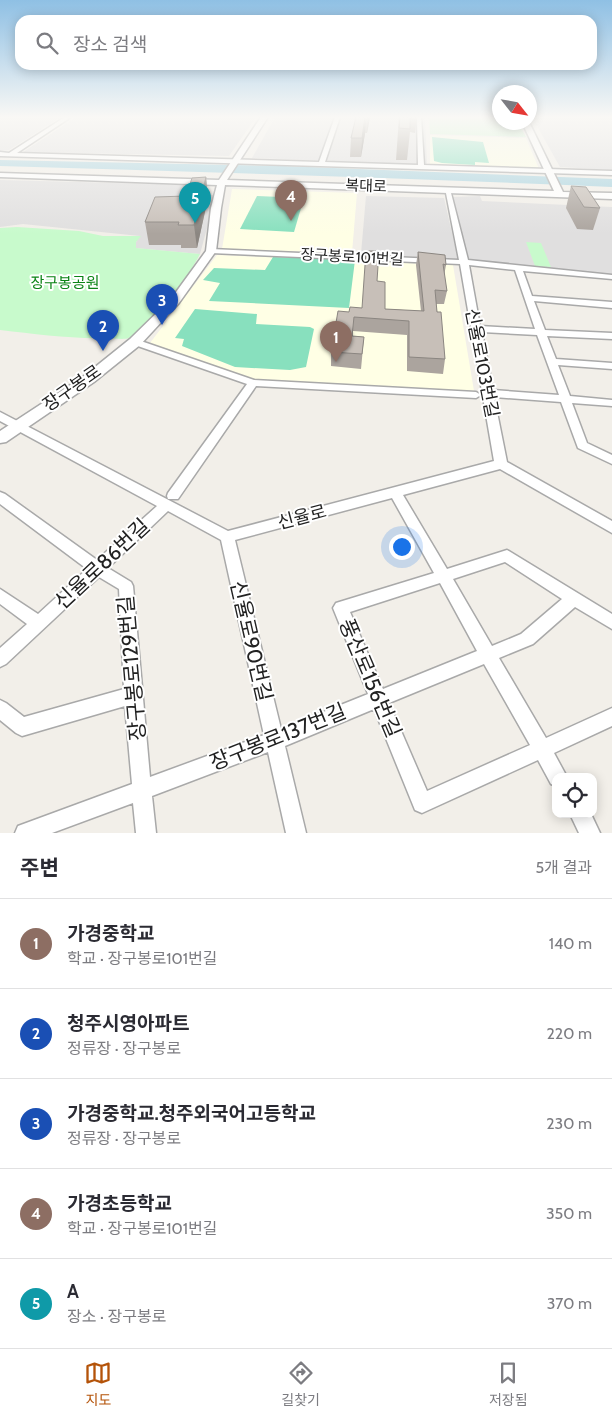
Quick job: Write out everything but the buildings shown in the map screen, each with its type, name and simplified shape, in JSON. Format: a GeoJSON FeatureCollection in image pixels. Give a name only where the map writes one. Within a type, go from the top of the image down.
{"type":"FeatureCollection","features":[{"type":"Feature","properties":{"kind":"street"},"geometry":{"type":"LineString","coordinates":[[71,156],[421,166],[549,172],[612,172]]}},
{"type":"Feature","properties":{"kind":"street"},"geometry":{"type":"LineString","coordinates":[[235,161],[239,156]]}},
{"type":"Feature","properties":{"kind":"street"},"geometry":{"type":"LineString","coordinates":[[322,163],[325,156]]}},
{"type":"Feature","properties":{"kind":"street"},"geometry":{"type":"LineString","coordinates":[[421,156],[421,166]]}},
{"type":"Feature","properties":{"kind":"street"},"geometry":{"type":"LineString","coordinates":[[542,156],[558,191]]}},
{"type":"Feature","properties":{"kind":"street","name":"장구봉로"},"geometry":{"type":"LineString","coordinates":[[0,438],[88,379],[135,342],[175,302],[211,251],[216,208],[224,179],[235,161]]}},
{"type":"Feature","properties":{"kind":"street","name":"복대로"},"geometry":{"type":"LineString","coordinates":[[0,175],[224,179],[447,189],[558,191],[612,196]]}},
{"type":"Feature","properties":{"kind":"street","name":"신율로103번길"},"geometry":{"type":"LineString","coordinates":[[447,189],[464,262],[501,464]]}},
{"type":"Feature","properties":{"kind":"street","name":"장구봉로101번길"},"geometry":{"type":"LineString","coordinates":[[211,251],[464,262],[612,277]]}},
{"type":"Feature","properties":{"kind":"street"},"geometry":{"type":"LineString","coordinates":[[518,268],[582,445],[612,460]]}},
{"type":"Feature","properties":{"kind":"street"},"geometry":{"type":"LineString","coordinates":[[529,298],[612,305]]}},
{"type":"Feature","properties":{"kind":"street"},"geometry":{"type":"LineString","coordinates":[[475,329],[612,336]]}},
{"type":"Feature","properties":{"kind":"street"},"geometry":{"type":"LineString","coordinates":[[135,342],[253,383],[476,395]]}},
{"type":"Feature","properties":{"kind":"street"},"geometry":{"type":"LineString","coordinates":[[552,362],[611,367]]}},
{"type":"Feature","properties":{"kind":"street","name":"신율로86번길"},"geometry":{"type":"LineString","coordinates":[[0,659],[169,500],[253,383]]}},
{"type":"Feature","properties":{"kind":"street"},"geometry":{"type":"LineString","coordinates":[[489,393],[612,403]]}},
{"type":"Feature","properties":{"kind":"street"},"geometry":{"type":"LineString","coordinates":[[0,416],[169,500],[227,538]]}},
{"type":"Feature","properties":{"kind":"street"},"geometry":{"type":"LineString","coordinates":[[501,464],[612,528]]}},
{"type":"Feature","properties":{"kind":"street","name":"신율로"},"geometry":{"type":"LineString","coordinates":[[227,538],[501,464]]}},
{"type":"Feature","properties":{"kind":"street"},"geometry":{"type":"LineString","coordinates":[[395,492],[556,773]]}},
{"type":"Feature","properties":{"kind":"street","name":"장구봉로129번길"},"geometry":{"type":"LineString","coordinates":[[3,503],[126,586],[146,833]]}},
{"type":"Feature","properties":{"kind":"street","name":"신율로90번길"},"geometry":{"type":"LineString","coordinates":[[227,538],[296,833]]}},
{"type":"Feature","properties":{"kind":"street","name":"풍산로156번길"},"geometry":{"type":"LineString","coordinates":[[612,622],[507,556],[341,608],[422,803],[612,717]]}},
{"type":"Feature","properties":{"kind":"street"},"geometry":{"type":"LineString","coordinates":[[0,596],[38,623]]}},
{"type":"Feature","properties":{"kind":"street","name":"장구봉로137번길"},"geometry":{"type":"LineString","coordinates":[[24,833],[274,740],[527,639],[574,598]]}},
{"type":"Feature","properties":{"kind":"street"},"geometry":{"type":"LineString","coordinates":[[0,709],[22,727],[134,696]]}},
{"type":"Feature","properties":{"kind":"street"},"geometry":{"type":"LineString","coordinates":[[582,818],[590,833]]}},
{"type":"Feature","properties":{"kind":"shaded area"},"geometry":{"type":"Polygon","coordinates":[[[253,156],[427,156],[427,165],[252,158],[253,156]]]}},
{"type":"Feature","properties":{"kind":"shaded area"},"geometry":{"type":"Polygon","coordinates":[[[430,156],[533,156],[539,169],[430,165],[430,156]]]}},
{"type":"Feature","properties":{"kind":"shaded area"},"geometry":{"type":"Polygon","coordinates":[[[554,156],[612,156],[612,170],[560,167],[554,156]]]}},
{"type":"Feature","properties":{"kind":"shaded area"},"geometry":{"type":"Polygon","coordinates":[[[0,180],[196,185],[195,195],[216,195],[200,254],[135,248],[140,236],[23,224],[0,227],[0,180]]]}},
{"type":"Feature","properties":{"kind":"shaded area"},"geometry":{"type":"Polygon","coordinates":[[[232,189],[357,193],[352,253],[222,249],[232,189]]]}},
{"type":"Feature","properties":{"kind":"shaded area"},"geometry":{"type":"Polygon","coordinates":[[[366,196],[444,198],[458,259],[361,254],[366,196]]]}},
{"type":"Feature","properties":{"kind":"shaded area"},"geometry":{"type":"Polygon","coordinates":[[[480,196],[482,201],[612,207],[612,275],[465,260],[453,197],[480,196]]]}},
{"type":"Feature","properties":{"kind":"shaded area"},"geometry":{"type":"Polygon","coordinates":[[[217,255],[453,265],[474,391],[256,380],[150,343],[217,255]]]}},
{"type":"Feature","properties":{"kind":"green space"},"geometry":{"type":"Polygon","coordinates":[[[434,156],[487,156],[489,163],[475,162],[475,165],[434,161],[434,156]]]}},
{"type":"Feature","properties":{"kind":"green space"},"geometry":{"type":"Polygon","coordinates":[[[257,196],[304,198],[294,232],[240,229],[257,196]]]}},
{"type":"Feature","properties":{"kind":"green space","name":"장구봉공원"},"geometry":{"type":"Polygon","coordinates":[[[17,227],[79,231],[103,236],[141,236],[136,242],[136,248],[200,254],[187,276],[159,313],[139,332],[129,338],[66,337],[0,330],[0,228],[17,227]]]}},
{"type":"Feature","properties":{"kind":"green space"},"geometry":{"type":"Polygon","coordinates":[[[526,242],[541,243],[551,267],[535,266],[526,242]]]}},
{"type":"Feature","properties":{"kind":"green space"},"geometry":{"type":"Polygon","coordinates":[[[273,257],[355,260],[349,308],[209,301],[220,283],[203,280],[214,268],[265,270],[273,257]]]}},
{"type":"Feature","properties":{"kind":"green space"},"geometry":{"type":"Polygon","coordinates":[[[195,309],[257,314],[256,324],[310,327],[314,329],[306,367],[290,370],[235,367],[182,346],[184,339],[175,338],[195,309]]]}},
{"type":"Feature","properties":{"kind":"waterway"},"geometry":{"type":"LineString","coordinates":[[0,163],[283,170],[422,177],[471,177],[612,183]]}},
{"type":"Feature","properties":{"kind":"place","name":"가경초등학교"},"geometry":{"type":"Point","coordinates":[291,221]}},
{"type":"Feature","properties":{"kind":"place","name":"A"},"geometry":{"type":"Point","coordinates":[195,223]}},
{"type":"Feature","properties":{"kind":"place","name":"가경중학교.청주외국어고등학교"},"geometry":{"type":"Point","coordinates":[162,325]}},
{"type":"Feature","properties":{"kind":"place","name":"청주시영아파트"},"geometry":{"type":"Point","coordinates":[103,351]}},
{"type":"Feature","properties":{"kind":"place","name":"가경중학교"},"geometry":{"type":"Point","coordinates":[336,362]}}]}
